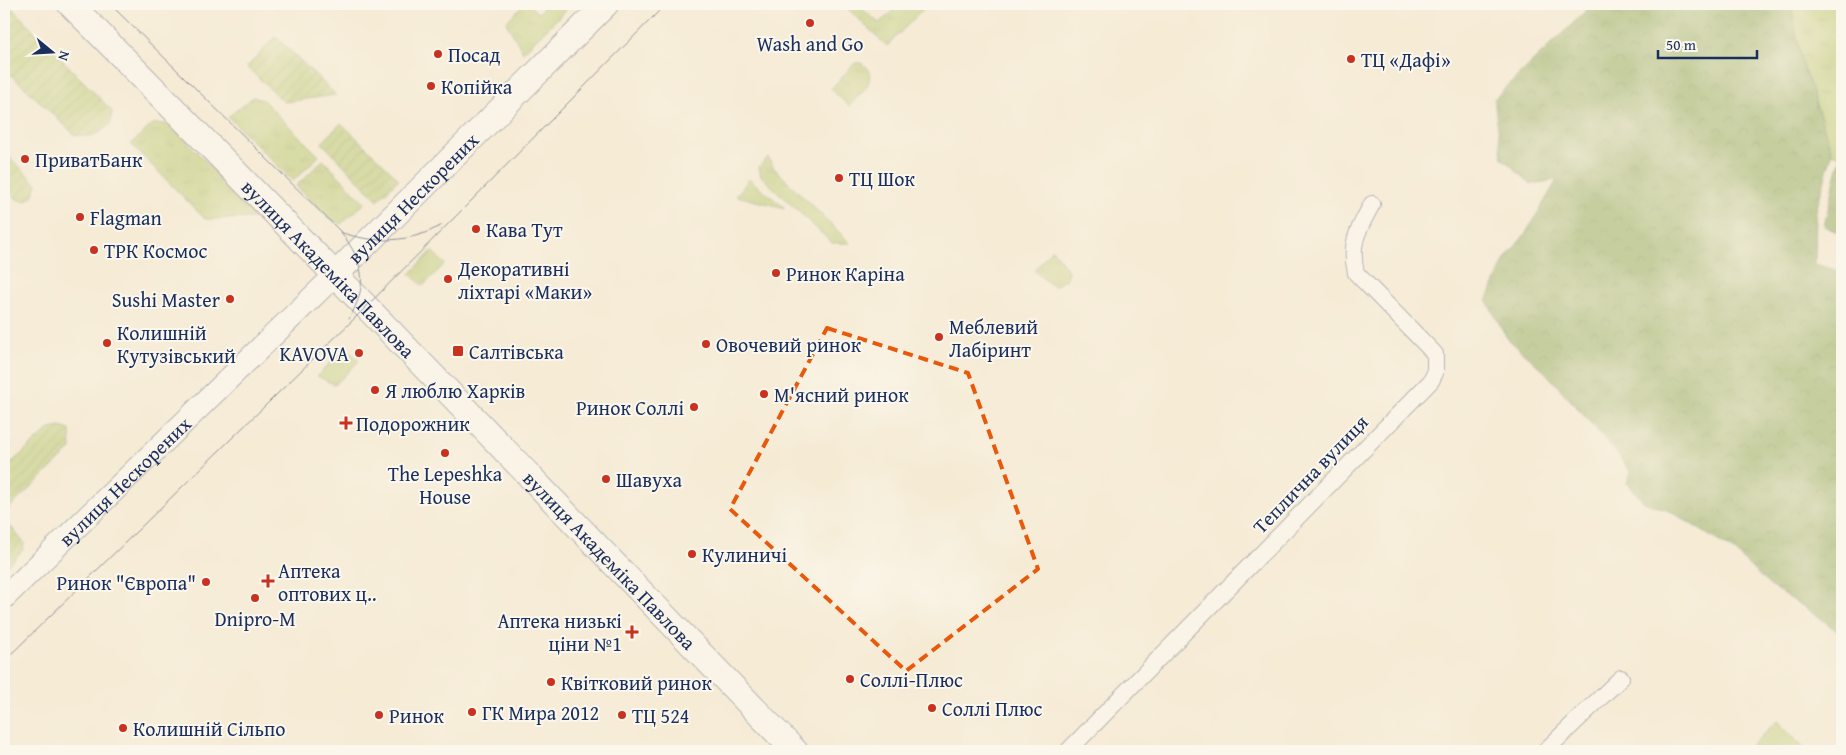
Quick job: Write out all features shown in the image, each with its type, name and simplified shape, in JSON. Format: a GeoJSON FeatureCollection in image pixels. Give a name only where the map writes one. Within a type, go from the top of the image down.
{"type":"FeatureCollection","features":[{"type":"Feature","properties":{"kind":"main road","name":"вулиця Академіка Павлова"},"geometry":{"type":"LineString","coordinates":[[70,4],[198,132],[334,276],[795,751]]}},
{"type":"Feature","properties":{"kind":"main road","name":"вулиця Нескорених"},"geometry":{"type":"LineString","coordinates":[[4,598],[334,276],[606,4]]}},
{"type":"Feature","properties":{"kind":"street","name":"Теплична вулиця"},"geometry":{"type":"LineString","coordinates":[[1068,751],[1431,381],[1435,372],[1435,354],[1356,273],[1352,257],[1354,241],[1372,204]]}},
{"type":"Feature","properties":{"kind":"street"},"geometry":{"type":"LineString","coordinates":[[1545,751],[1621,678]]}},
{"type":"Feature","properties":{"kind":"highlighted area"},"geometry":{"type":"Polygon","coordinates":[[[827,328],[968,373],[1038,569],[906,671],[730,509],[827,328]]]}},
{"type":"Feature","properties":{"kind":"green space"},"geometry":{"type":"Polygon","coordinates":[[[4,4],[8,4],[112,111],[111,123],[95,135],[75,135],[4,68],[4,4]]]}},
{"type":"Feature","properties":{"kind":"green space"},"geometry":{"type":"Polygon","coordinates":[[[524,4],[528,4],[538,13],[547,4],[572,4],[523,52],[506,22],[524,4]]]}},
{"type":"Feature","properties":{"kind":"green space"},"geometry":{"type":"Polygon","coordinates":[[[843,4],[856,4],[879,23],[901,4],[907,9],[913,4],[928,4],[887,46],[843,4]]]}},
{"type":"Feature","properties":{"kind":"green space"},"geometry":{"type":"Polygon","coordinates":[[[1593,4],[1791,4],[1800,56],[1832,153],[1816,211],[1815,264],[1842,272],[1842,635],[1815,614],[1769,585],[1734,551],[1672,512],[1644,502],[1627,483],[1631,472],[1612,447],[1545,372],[1507,338],[1487,301],[1505,259],[1526,233],[1557,180],[1531,184],[1502,158],[1494,99],[1593,4]]]}},
{"type":"Feature","properties":{"kind":"green space"},"geometry":{"type":"Polygon","coordinates":[[[1788,4],[1842,4],[1841,156],[1832,153],[1791,29],[1788,4]]]}},
{"type":"Feature","properties":{"kind":"green space"},"geometry":{"type":"Polygon","coordinates":[[[275,37],[336,95],[284,102],[247,67],[275,37]]]}},
{"type":"Feature","properties":{"kind":"green space"},"geometry":{"type":"Polygon","coordinates":[[[855,63],[861,63],[868,68],[870,74],[865,89],[849,106],[831,89],[855,63]]]}},
{"type":"Feature","properties":{"kind":"green space"},"geometry":{"type":"Polygon","coordinates":[[[253,97],[263,100],[319,156],[293,181],[228,117],[253,97]]]}},
{"type":"Feature","properties":{"kind":"green space"},"geometry":{"type":"Polygon","coordinates":[[[341,123],[399,179],[378,200],[322,143],[341,123]]]}},
{"type":"Feature","properties":{"kind":"green space"},"geometry":{"type":"Polygon","coordinates":[[[153,124],[167,124],[179,133],[259,218],[205,219],[131,144],[153,124]]]}},
{"type":"Feature","properties":{"kind":"green space"},"geometry":{"type":"Polygon","coordinates":[[[1842,150],[1842,234],[1824,226],[1842,150]]]}},
{"type":"Feature","properties":{"kind":"green space"},"geometry":{"type":"Polygon","coordinates":[[[4,152],[37,184],[33,196],[25,201],[18,200],[4,187],[4,152]]]}},
{"type":"Feature","properties":{"kind":"green space"},"geometry":{"type":"Polygon","coordinates":[[[768,157],[774,168],[850,243],[832,243],[761,176],[759,167],[768,157]]]}},
{"type":"Feature","properties":{"kind":"green space"},"geometry":{"type":"Polygon","coordinates":[[[323,160],[365,203],[341,224],[331,219],[296,186],[323,160]]]}},
{"type":"Feature","properties":{"kind":"green space"},"geometry":{"type":"Polygon","coordinates":[[[749,179],[785,208],[736,196],[749,179]]]}},
{"type":"Feature","properties":{"kind":"green space"},"geometry":{"type":"Polygon","coordinates":[[[1052,249],[1068,270],[1066,279],[1054,287],[1034,271],[1052,249]]]}},
{"type":"Feature","properties":{"kind":"green space"},"geometry":{"type":"Polygon","coordinates":[[[432,251],[445,264],[423,286],[410,274],[432,251]]]}},
{"type":"Feature","properties":{"kind":"green space"},"geometry":{"type":"Polygon","coordinates":[[[346,348],[359,361],[335,385],[317,376],[346,348]]]}},
{"type":"Feature","properties":{"kind":"green space"},"geometry":{"type":"Polygon","coordinates":[[[60,427],[70,430],[71,449],[4,513],[4,469],[50,429],[60,427]]]}},
{"type":"Feature","properties":{"kind":"green space"},"geometry":{"type":"Polygon","coordinates":[[[4,523],[12,528],[24,543],[23,550],[4,568],[4,523]]]}},
{"type":"Feature","properties":{"kind":"green space"},"geometry":{"type":"Polygon","coordinates":[[[1777,721],[1807,751],[1746,751],[1777,721]]]}},
{"type":"Feature","properties":{"kind":"tram line"},"geometry":{"type":"LineString","coordinates":[[110,4],[341,232],[355,254],[361,274],[359,295],[349,319]]}},
{"type":"Feature","properties":{"kind":"tram line"},"geometry":{"type":"LineString","coordinates":[[4,661],[360,313],[666,4]]}},
{"type":"Feature","properties":{"kind":"tram line"},"geometry":{"type":"LineString","coordinates":[[340,232],[353,236],[392,240],[418,235],[442,225]]}},
{"type":"Feature","properties":{"kind":"place","name":"Wash and Go"},"geometry":{"type":"Point","coordinates":[810,23]}},
{"type":"Feature","properties":{"kind":"place","name":"Посад"},"geometry":{"type":"Point","coordinates":[438,54]}},
{"type":"Feature","properties":{"kind":"place","name":"ТЦ «Дафі»"},"geometry":{"type":"Point","coordinates":[1351,59]}},
{"type":"Feature","properties":{"kind":"place","name":"Копійка"},"geometry":{"type":"Point","coordinates":[431,86]}},
{"type":"Feature","properties":{"kind":"place","name":"ПриватБанк"},"geometry":{"type":"Point","coordinates":[25,159]}},
{"type":"Feature","properties":{"kind":"place","name":"ТЦ Шок"},"geometry":{"type":"Point","coordinates":[839,178]}},
{"type":"Feature","properties":{"kind":"place","name":"Flagman"},"geometry":{"type":"Point","coordinates":[80,217]}},
{"type":"Feature","properties":{"kind":"place","name":"Кава Тут"},"geometry":{"type":"Point","coordinates":[476,229]}},
{"type":"Feature","properties":{"kind":"place","name":"ТРК Космос"},"geometry":{"type":"Point","coordinates":[94,250]}},
{"type":"Feature","properties":{"kind":"place","name":"Ринок Каріна"},"geometry":{"type":"Point","coordinates":[776,273]}},
{"type":"Feature","properties":{"kind":"place","name":"Декоративні ліхтарі «Маки»"},"geometry":{"type":"Point","coordinates":[448,279]}},
{"type":"Feature","properties":{"kind":"place","name":"Sushi Master"},"geometry":{"type":"Point","coordinates":[230,299]}},
{"type":"Feature","properties":{"kind":"place","name":"Меблевий Лабіринт"},"geometry":{"type":"Point","coordinates":[939,337]}},
{"type":"Feature","properties":{"kind":"place","name":"Колишній Кутузівський"},"geometry":{"type":"Point","coordinates":[107,343]}},
{"type":"Feature","properties":{"kind":"place","name":"Овочевий ринок"},"geometry":{"type":"Point","coordinates":[706,344]}},
{"type":"Feature","properties":{"kind":"place","name":"Салтівська"},"geometry":{"type":"Point","coordinates":[458,351]}},
{"type":"Feature","properties":{"kind":"place","name":"KAVOVA"},"geometry":{"type":"Point","coordinates":[359,353]}},
{"type":"Feature","properties":{"kind":"place","name":"Я люблю Харків"},"geometry":{"type":"Point","coordinates":[375,390]}},
{"type":"Feature","properties":{"kind":"place","name":"М'ясний ринок"},"geometry":{"type":"Point","coordinates":[764,394]}},
{"type":"Feature","properties":{"kind":"place","name":"Ринок Соллі"},"geometry":{"type":"Point","coordinates":[694,407]}},
{"type":"Feature","properties":{"kind":"place","name":"Подорожник"},"geometry":{"type":"Point","coordinates":[346,423]}},
{"type":"Feature","properties":{"kind":"place","name":"The Lepeshka House"},"geometry":{"type":"Point","coordinates":[445,453]}},
{"type":"Feature","properties":{"kind":"place","name":"Шавуха"},"geometry":{"type":"Point","coordinates":[606,479]}},
{"type":"Feature","properties":{"kind":"place","name":"Кулиничі"},"geometry":{"type":"Point","coordinates":[692,554]}},
{"type":"Feature","properties":{"kind":"place","name":"Аптека оптових ц‥"},"geometry":{"type":"Point","coordinates":[268,581]}},
{"type":"Feature","properties":{"kind":"place","name":"Ринок \"Європа\""},"geometry":{"type":"Point","coordinates":[206,582]}},
{"type":"Feature","properties":{"kind":"place","name":"Dnipro-M"},"geometry":{"type":"Point","coordinates":[255,598]}},
{"type":"Feature","properties":{"kind":"place","name":"Аптека низькі ціни №1"},"geometry":{"type":"Point","coordinates":[632,632]}},
{"type":"Feature","properties":{"kind":"place","name":"Соллі-Плюс"},"geometry":{"type":"Point","coordinates":[850,679]}},
{"type":"Feature","properties":{"kind":"place","name":"Квітковий ринок"},"geometry":{"type":"Point","coordinates":[551,682]}},
{"type":"Feature","properties":{"kind":"place","name":"Соллі Плюс"},"geometry":{"type":"Point","coordinates":[932,708]}},
{"type":"Feature","properties":{"kind":"place","name":"ГК Мира 2012"},"geometry":{"type":"Point","coordinates":[472,712]}},
{"type":"Feature","properties":{"kind":"place","name":"Ринок"},"geometry":{"type":"Point","coordinates":[379,715]}},
{"type":"Feature","properties":{"kind":"place","name":"ТЦ 524"},"geometry":{"type":"Point","coordinates":[622,715]}},
{"type":"Feature","properties":{"kind":"place","name":"Колишній Сільпо"},"geometry":{"type":"Point","coordinates":[123,728]}}]}
